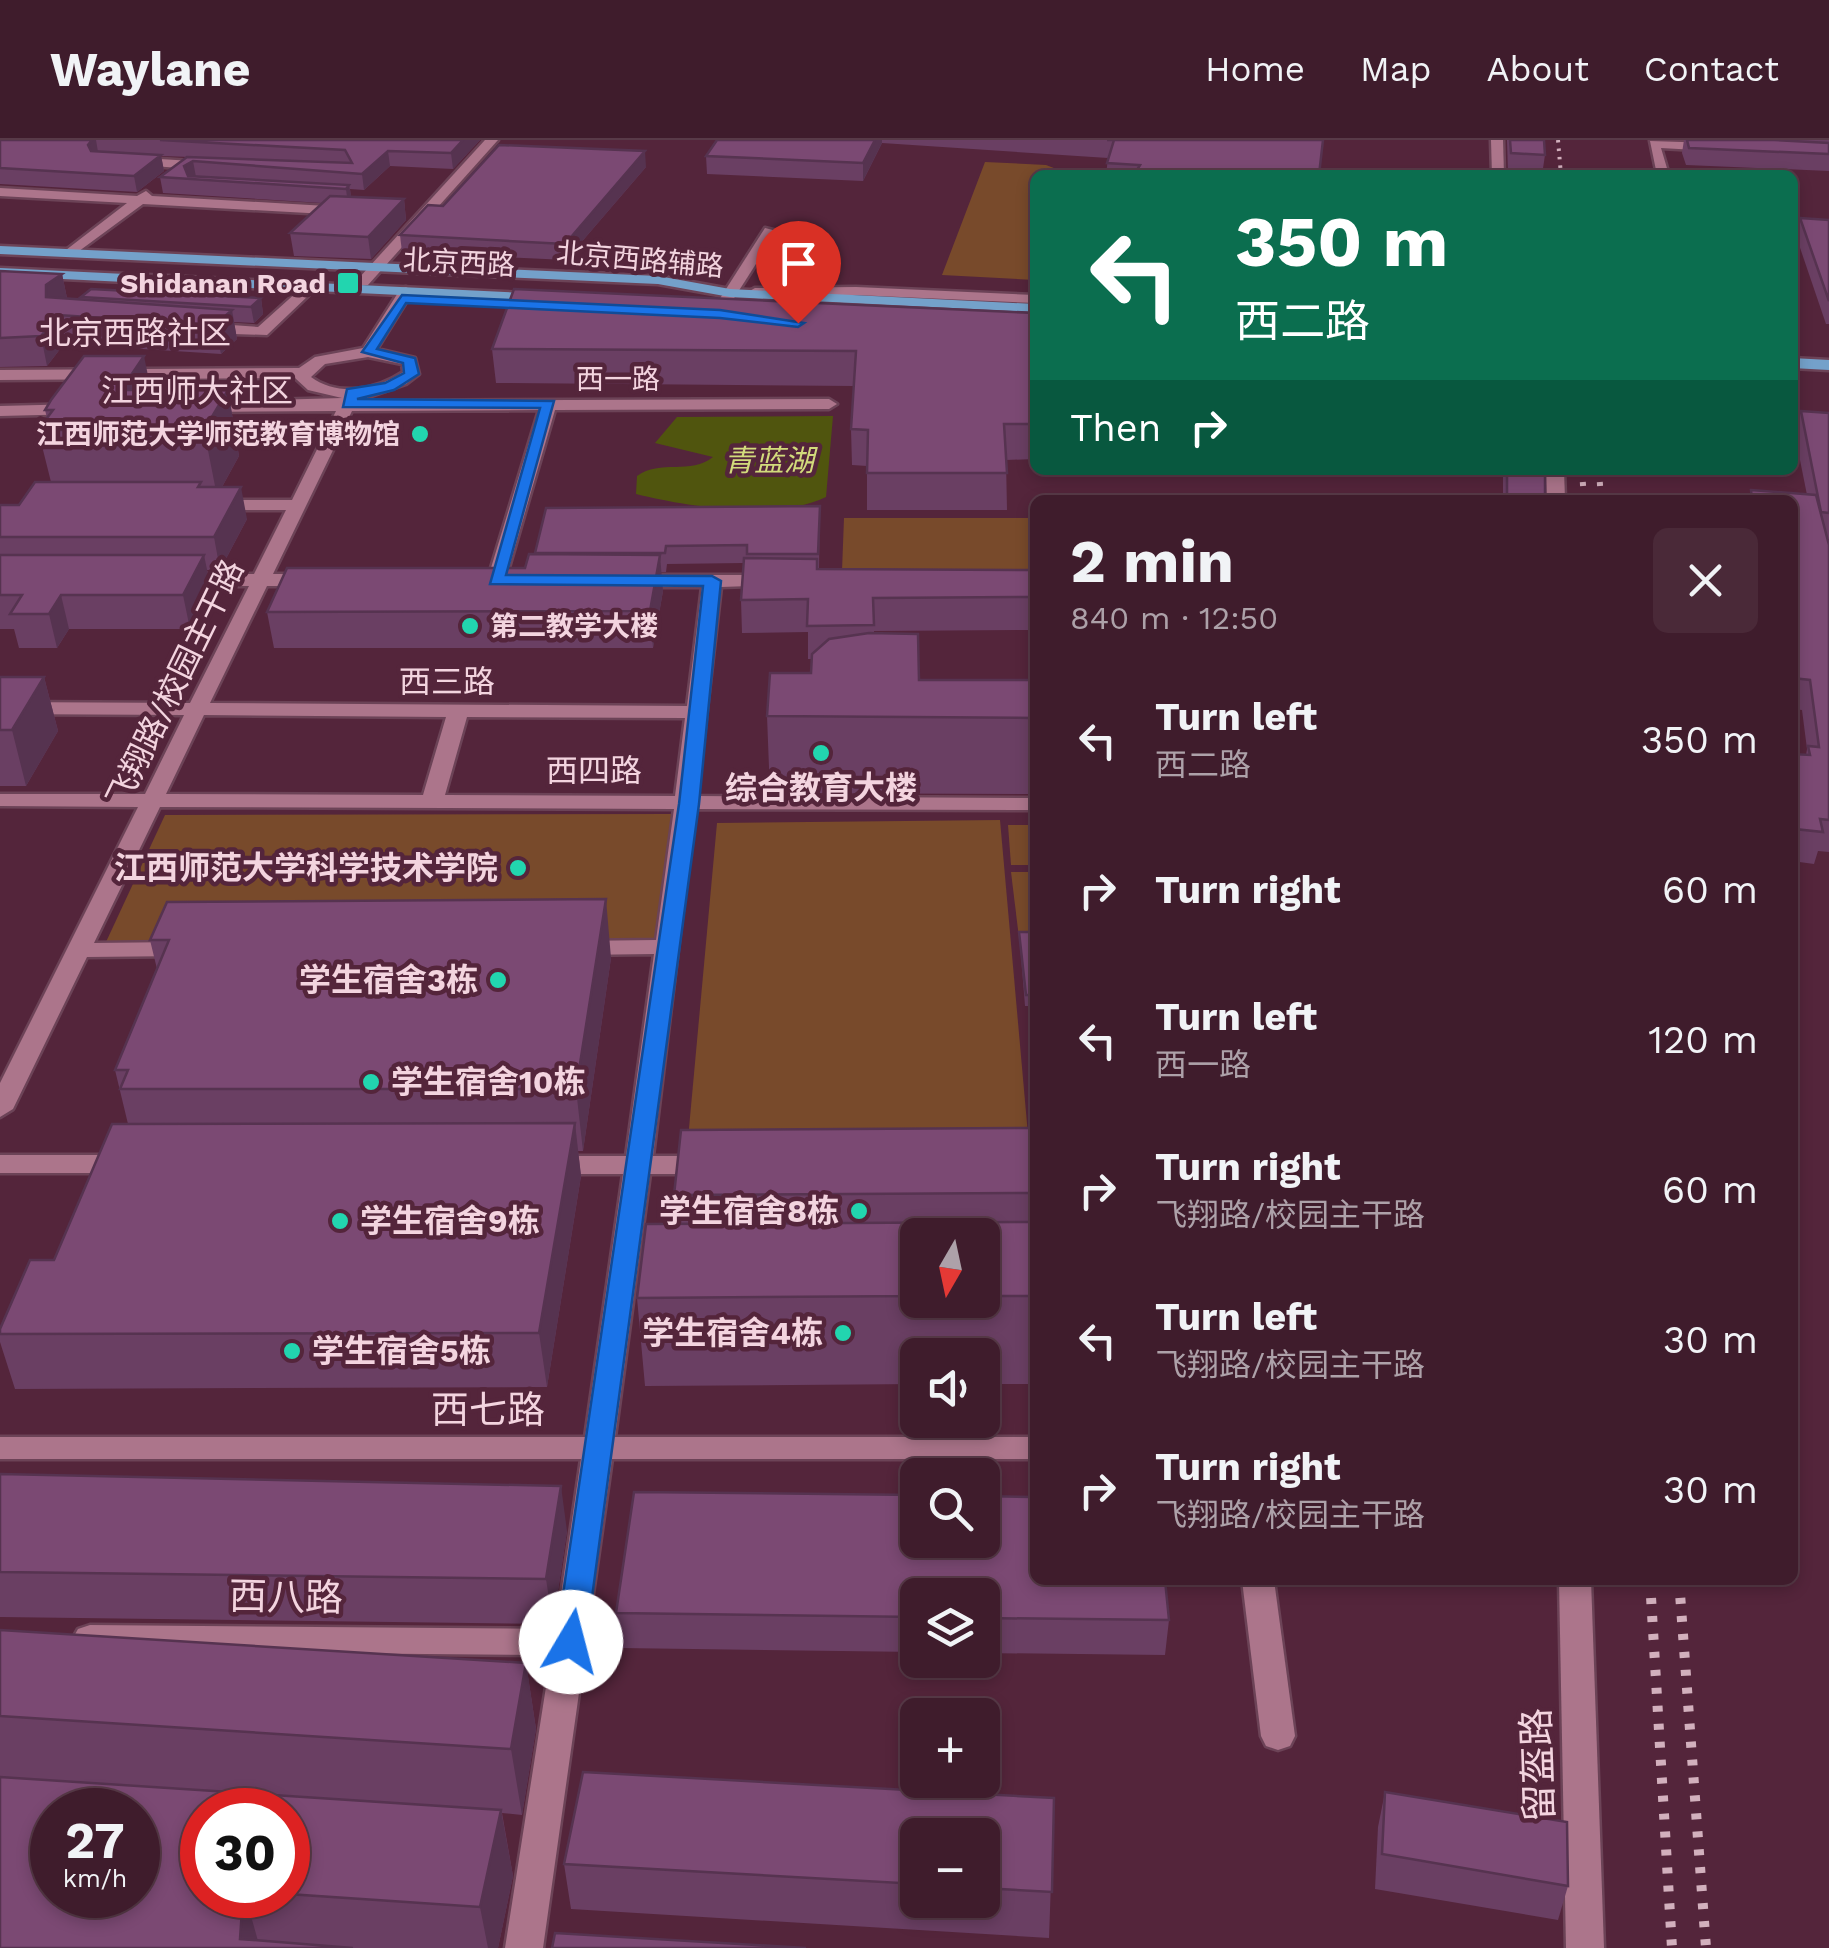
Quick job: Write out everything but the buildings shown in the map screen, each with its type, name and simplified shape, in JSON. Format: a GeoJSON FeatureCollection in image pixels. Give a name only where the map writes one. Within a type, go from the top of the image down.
{"type":"FeatureCollection","features":[{"type":"Feature","properties":{"kind":"main road","name":"北京西路辅路"},"geometry":{"type":"LineString","coordinates":[[0,250],[658,280],[726,302],[1030,308]]}},
{"type":"Feature","properties":{"kind":"main road","name":"北京西路"},"geometry":{"type":"LineString","coordinates":[[0,263],[1030,320]]}},
{"type":"Feature","properties":{"kind":"main road","name":"北京西路"},"geometry":{"type":"LineString","coordinates":[[0,272],[404,295]]}},
{"type":"Feature","properties":{"kind":"main road","name":"北京西路辅路"},"geometry":{"type":"LineString","coordinates":[[0,280],[563,303]]}},
{"type":"Feature","properties":{"kind":"main road","name":"北京西路"},"geometry":{"type":"LineString","coordinates":[[704,306],[1030,320]]}},
{"type":"Feature","properties":{"kind":"main road"},"geometry":{"type":"LineString","coordinates":[[1798,348],[1829,350]]}},
{"type":"Feature","properties":{"kind":"main road"},"geometry":{"type":"LineString","coordinates":[[1798,363],[1829,365]]}},
{"type":"Feature","properties":{"kind":"street"},"geometry":{"type":"LineString","coordinates":[[362,282],[492,140]]}},
{"type":"Feature","properties":{"kind":"street"},"geometry":{"type":"LineString","coordinates":[[1498,140],[1498,170]]}},
{"type":"Feature","properties":{"kind":"street"},"geometry":{"type":"LineString","coordinates":[[1662,170],[1654,144],[1732,148]]}},
{"type":"Feature","properties":{"kind":"street"},"geometry":{"type":"LineString","coordinates":[[70,253],[202,152]]}},
{"type":"Feature","properties":{"kind":"street"},"geometry":{"type":"LineString","coordinates":[[116,161],[222,166]]}},
{"type":"Feature","properties":{"kind":"street"},"geometry":{"type":"LineString","coordinates":[[143,182],[161,184]]}},
{"type":"Feature","properties":{"kind":"street"},"geometry":{"type":"LineString","coordinates":[[0,192],[344,211]]}},
{"type":"Feature","properties":{"kind":"street"},"geometry":{"type":"LineString","coordinates":[[726,302],[770,232]]}},
{"type":"Feature","properties":{"kind":"street"},"geometry":{"type":"LineString","coordinates":[[89,296],[104,285]]}},
{"type":"Feature","properties":{"kind":"street"},"geometry":{"type":"LineString","coordinates":[[726,302],[856,291],[1030,299]]}},
{"type":"Feature","properties":{"kind":"street"},"geometry":{"type":"LineString","coordinates":[[188,328],[262,332],[303,294]]}},
{"type":"Feature","properties":{"kind":"street"},"geometry":{"type":"LineString","coordinates":[[368,352],[404,295]]}},
{"type":"Feature","properties":{"kind":"street"},"geometry":{"type":"LineString","coordinates":[[726,302],[740,315]]}},
{"type":"Feature","properties":{"kind":"street"},"geometry":{"type":"LineString","coordinates":[[0,375],[303,372],[320,360],[368,352],[410,361],[412,374],[389,387],[350,398],[174,407]]}},
{"type":"Feature","properties":{"kind":"street"},"geometry":{"type":"LineString","coordinates":[[303,372],[309,385],[350,398]]}},
{"type":"Feature","properties":{"kind":"street","name":"西一路"},"geometry":{"type":"LineString","coordinates":[[350,398],[549,404],[829,404]]}},
{"type":"Feature","properties":{"kind":"street","name":"飞翔路/校园主干路"},"geometry":{"type":"LineString","coordinates":[[0,1109],[350,398]]}},
{"type":"Feature","properties":{"kind":"street"},"geometry":{"type":"LineString","coordinates":[[496,580],[549,404]]}},
{"type":"Feature","properties":{"kind":"street"},"geometry":{"type":"LineString","coordinates":[[0,411],[96,409]]}},
{"type":"Feature","properties":{"kind":"street"},"geometry":{"type":"LineString","coordinates":[[199,505],[298,504]]}},
{"type":"Feature","properties":{"kind":"street"},"geometry":{"type":"LineString","coordinates":[[150,580],[340,580]]}},
{"type":"Feature","properties":{"kind":"street"},"geometry":{"type":"LineString","coordinates":[[614,581],[791,581]]}},
{"type":"Feature","properties":{"kind":"street"},"geometry":{"type":"LineString","coordinates":[[524,1948],[640,1165],[689,804],[712,581]]}},
{"type":"Feature","properties":{"kind":"street","name":"西三路"},"geometry":{"type":"LineString","coordinates":[[0,708],[697,712]]}},
{"type":"Feature","properties":{"kind":"street"},"geometry":{"type":"LineString","coordinates":[[432,802],[458,712]]}},
{"type":"Feature","properties":{"kind":"street","name":"西四路"},"geometry":{"type":"LineString","coordinates":[[0,800],[1030,804]]}},
{"type":"Feature","properties":{"kind":"street"},"geometry":{"type":"LineString","coordinates":[[550,948],[667,947]]}},
{"type":"Feature","properties":{"kind":"street"},"geometry":{"type":"LineString","coordinates":[[79,950],[216,949]]}},
{"type":"Feature","properties":{"kind":"street"},"geometry":{"type":"LineString","coordinates":[[0,1164],[155,1164]]}},
{"type":"Feature","properties":{"kind":"street"},"geometry":{"type":"LineString","coordinates":[[524,1165],[739,1165]]}},
{"type":"Feature","properties":{"kind":"street","name":"西七路"},"geometry":{"type":"LineString","coordinates":[[0,1448],[1030,1448]]}},
{"type":"Feature","properties":{"kind":"street"},"geometry":{"type":"LineString","coordinates":[[1259,1585],[1278,1736]]}},
{"type":"Feature","properties":{"kind":"street","name":"留盔路"},"geometry":{"type":"LineString","coordinates":[[1575,1585],[1585,1948]]}},
{"type":"Feature","properties":{"kind":"street","name":"西八路"},"geometry":{"type":"LineString","coordinates":[[59,1638],[571,1642]]}},
{"type":"Feature","properties":{"kind":"shaded area"},"geometry":{"type":"Polygon","coordinates":[[[985,162],[1046,165],[1059,170],[1030,170],[1030,280],[942,275],[985,162]]]}},
{"type":"Feature","properties":{"kind":"shaded area"},"geometry":{"type":"Polygon","coordinates":[[[844,518],[1030,518],[1030,571],[842,571],[844,518]]]}},
{"type":"Feature","properties":{"kind":"shaded area"},"geometry":{"type":"Polygon","coordinates":[[[675,814],[657,941],[106,942],[165,815],[675,814]]]}},
{"type":"Feature","properties":{"kind":"shaded area"},"geometry":{"type":"Polygon","coordinates":[[[1000,820],[1029,1146],[687,1150],[717,823],[1000,820]]]}},
{"type":"Feature","properties":{"kind":"shaded area"},"geometry":{"type":"Polygon","coordinates":[[[1008,825],[1030,825],[1030,865],[1011,865],[1008,825]]]}},
{"type":"Feature","properties":{"kind":"shaded area"},"geometry":{"type":"Polygon","coordinates":[[[1011,872],[1030,872],[1030,938],[1019,938],[1011,872]]]}},
{"type":"Feature","properties":{"kind":"water","name":"青蓝湖"},"geometry":{"type":"Polygon","coordinates":[[[833,416],[826,497],[806,504],[758,510],[706,507],[636,494],[637,476],[646,471],[695,465],[713,457],[655,443],[677,417],[833,416]]]}},
{"type":"Feature","properties":{"kind":"railway"},"geometry":{"type":"LineString","coordinates":[[1558,140],[1561,170]]}},
{"type":"Feature","properties":{"kind":"railway"},"geometry":{"type":"LineString","coordinates":[[1582,475],[1584,495]]}},
{"type":"Feature","properties":{"kind":"railway"},"geometry":{"type":"LineString","coordinates":[[1599,475],[1601,495]]}},
{"type":"Feature","properties":{"kind":"railway"},"geometry":{"type":"LineString","coordinates":[[1650,1585],[1672,1948]]}},
{"type":"Feature","properties":{"kind":"railway"},"geometry":{"type":"LineString","coordinates":[[1679,1585],[1706,1948]]}},
{"type":"Feature","properties":{"kind":"place","name":"Shidanan Road"},"geometry":{"type":"Point","coordinates":[348,283]}},
{"type":"Feature","properties":{"kind":"place","name":"江西师范大学师范教育博物馆"},"geometry":{"type":"Point","coordinates":[420,434]}},
{"type":"Feature","properties":{"kind":"place","name":"第二教学大楼"},"geometry":{"type":"Point","coordinates":[470,626]}},
{"type":"Feature","properties":{"kind":"place","name":"综合教育大楼"},"geometry":{"type":"Point","coordinates":[821,753]}},
{"type":"Feature","properties":{"kind":"place","name":"江西师范大学科学技术学院"},"geometry":{"type":"Point","coordinates":[518,868]}},
{"type":"Feature","properties":{"kind":"place","name":"学生宿舍3栋"},"geometry":{"type":"Point","coordinates":[498,980]}},
{"type":"Feature","properties":{"kind":"place","name":"学生宿舍10栋"},"geometry":{"type":"Point","coordinates":[371,1082]}},
{"type":"Feature","properties":{"kind":"place","name":"学生宿舍8栋"},"geometry":{"type":"Point","coordinates":[859,1211]}},
{"type":"Feature","properties":{"kind":"place","name":"学生宿舍9栋"},"geometry":{"type":"Point","coordinates":[340,1221]}},
{"type":"Feature","properties":{"kind":"place","name":"学生宿舍4栋"},"geometry":{"type":"Point","coordinates":[843,1333]}},
{"type":"Feature","properties":{"kind":"place","name":"学生宿舍5栋"},"geometry":{"type":"Point","coordinates":[292,1351]}},
{"type":"Feature","properties":{"kind":"district","name":"北京西路社区"},"geometry":{"type":"Point","coordinates":[135,333]}},
{"type":"Feature","properties":{"kind":"district","name":"江西师大社区"},"geometry":{"type":"Point","coordinates":[197,391]}},
{"type":"Feature","properties":{"kind":"route"},"geometry":{"type":"LineString","coordinates":[[571,1642],[689,804],[712,581],[496,580],[549,404],[348,404],[352,392],[389,387],[412,374],[410,361],[368,352],[402,299],[720,314],[798,323]]}}]}
